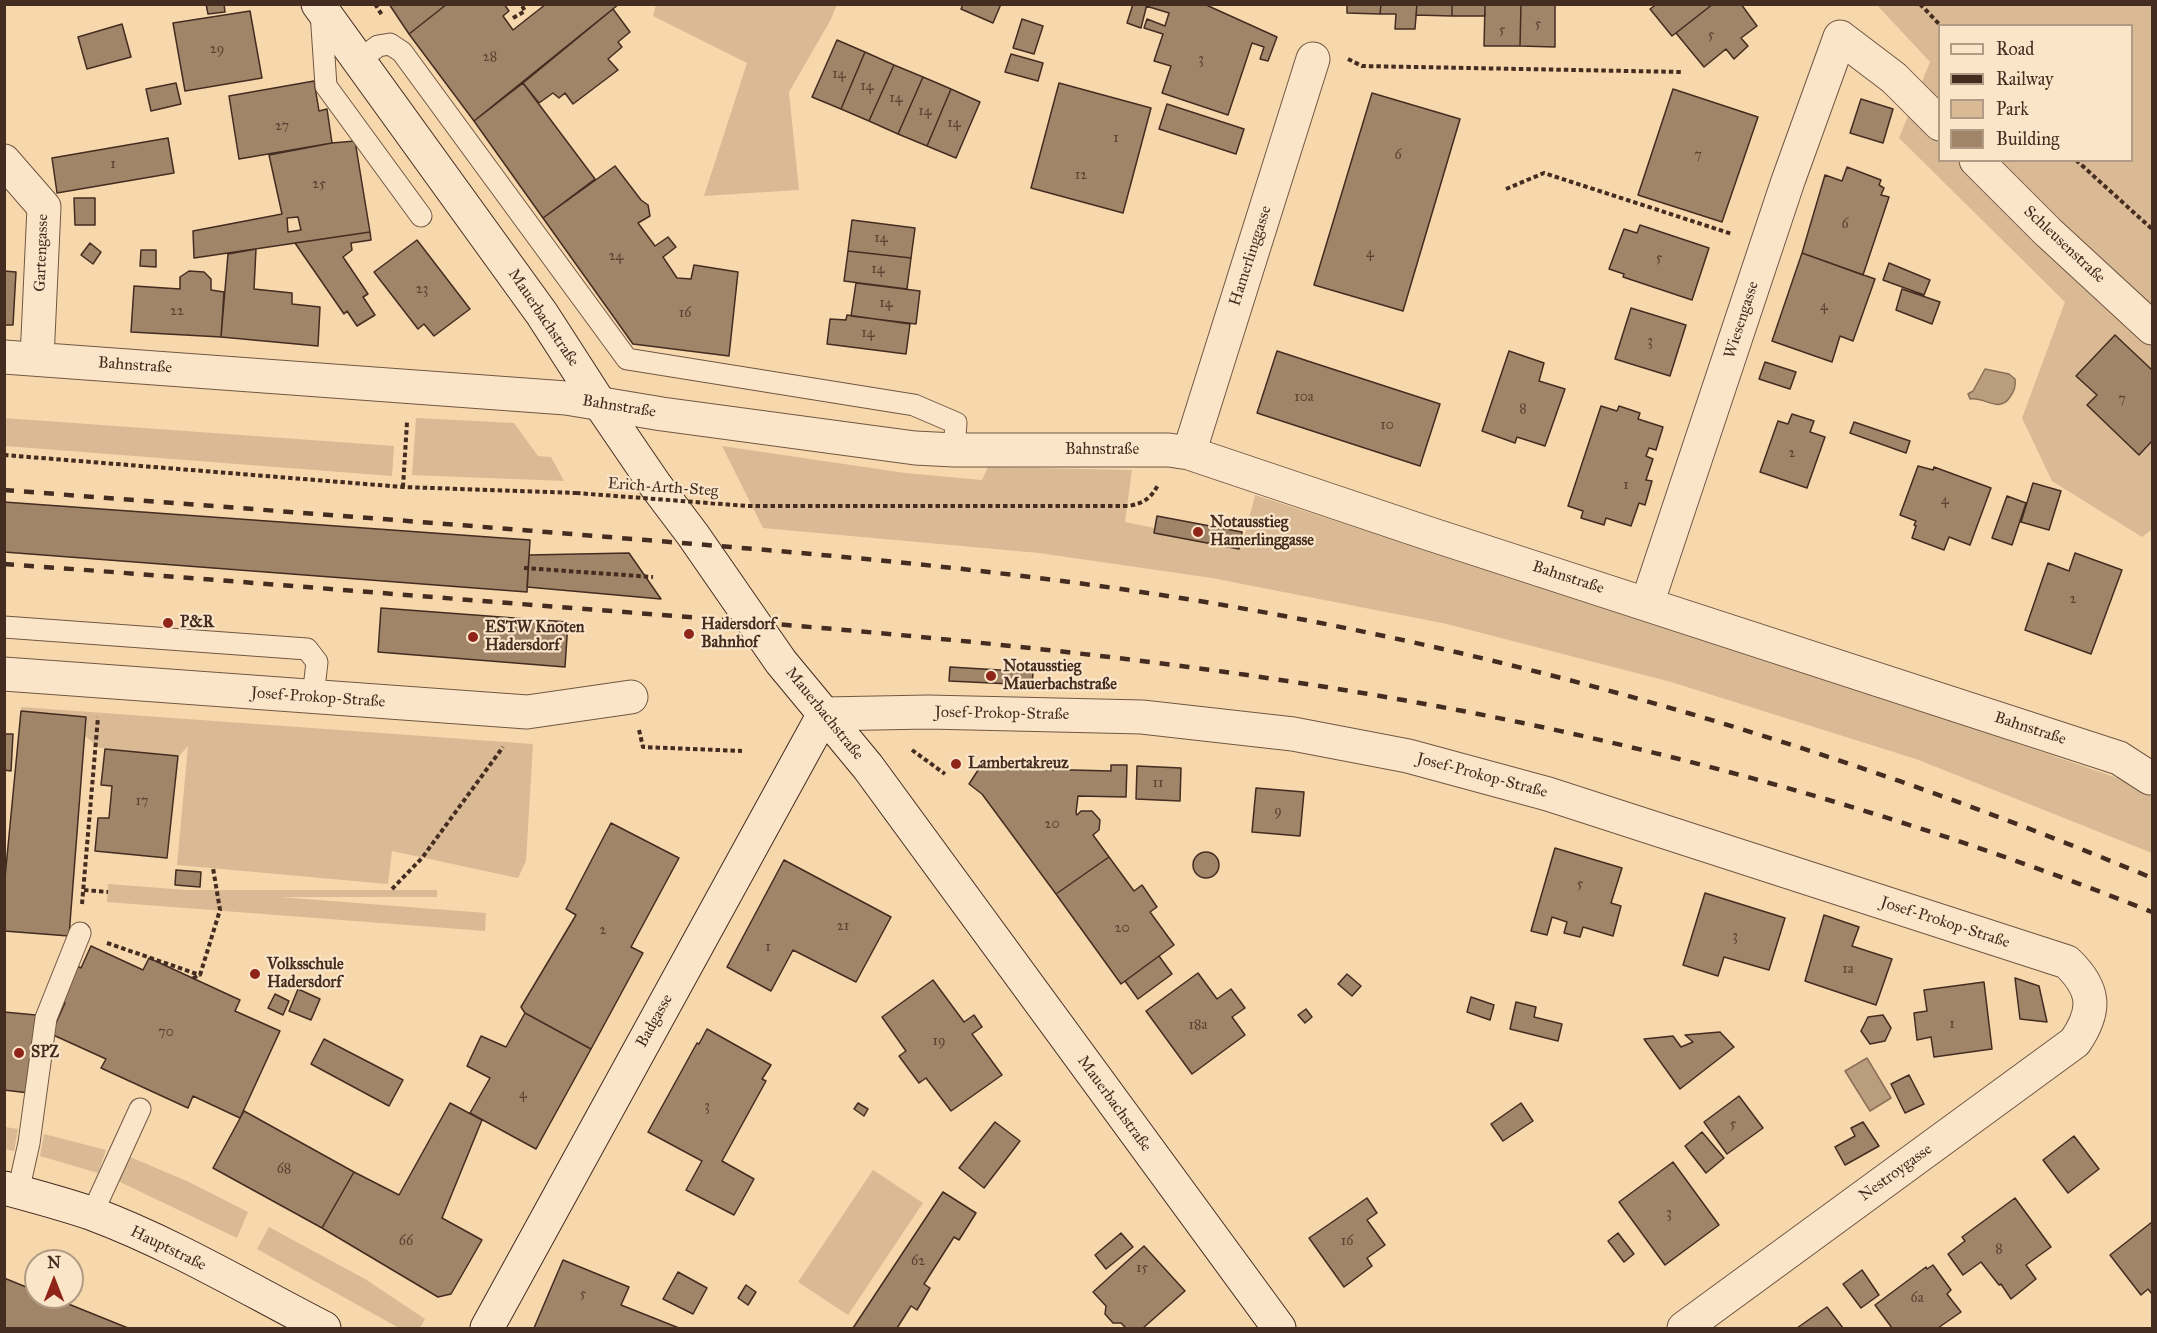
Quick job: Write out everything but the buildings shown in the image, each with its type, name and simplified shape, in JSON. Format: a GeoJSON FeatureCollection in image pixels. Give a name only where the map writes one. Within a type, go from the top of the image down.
{"type":"FeatureCollection","features":[{"type":"Feature","properties":{"kind":"street","name":"Mauerbachstraße"},"geometry":{"type":"LineString","coordinates":[[319,7],[542,314],[600,404],[782,662],[868,767],[1279,1329]]}},
{"type":"Feature","properties":{"kind":"street","name":"Wiesengasse"},"geometry":{"type":"LineString","coordinates":[[1647,604],[1792,170],[1840,38],[1894,78],[1938,122]]}},
{"type":"Feature","properties":{"kind":"street","name":"Hamerlinggasse"},"geometry":{"type":"LineString","coordinates":[[1179,451],[1329,58]]}},
{"type":"Feature","properties":{"kind":"street","name":"Gartengasse"},"geometry":{"type":"LineString","coordinates":[[4,161],[44,207],[37,359]]}},
{"type":"Feature","properties":{"kind":"street","name":"Schleusenstraße"},"geometry":{"type":"LineString","coordinates":[[1978,162],[2048,232],[2152,328]]}},
{"type":"Feature","properties":{"kind":"street","name":"Bahnstraße"},"geometry":{"type":"LineString","coordinates":[[4,357],[566,398],[662,414],[915,448],[1179,451],[2119,758],[2150,778]]}},
{"type":"Feature","properties":{"kind":"street","name":"Josef-Prokop-Straße"},"geometry":{"type":"LineString","coordinates":[[4,674],[527,712],[631,697]]}},
{"type":"Feature","properties":{"kind":"street","name":"Josef-Prokop-Straße"},"geometry":{"type":"LineString","coordinates":[[824,714],[928,712],[1142,717],[1293,734],[1408,756],[1548,794],[2067,962],[2082,977],[2090,1005]]}},
{"type":"Feature","properties":{"kind":"street","name":"Badgasse"},"geometry":{"type":"LineString","coordinates":[[487,1329],[824,714]]}},
{"type":"Feature","properties":{"kind":"street","name":"Nestroygasse"},"geometry":{"type":"LineString","coordinates":[[1684,1329],[2075,1042],[2087,1024],[2090,1005]]}},
{"type":"Feature","properties":{"kind":"street","name":"Hauptstraße"},"geometry":{"type":"LineString","coordinates":[[11,1190],[92,1214],[158,1243],[324,1329]]}},
{"type":"Feature","properties":{"kind":"lane"},"geometry":{"type":"LineString","coordinates":[[319,7],[326,86],[421,216]]}},
{"type":"Feature","properties":{"kind":"lane"},"geometry":{"type":"LineString","coordinates":[[358,61],[378,46],[390,44],[402,52],[627,359],[914,405],[956,423],[954,450]]}},
{"type":"Feature","properties":{"kind":"lane"},"geometry":{"type":"LineString","coordinates":[[4,627],[307,649],[317,662],[313,698]]}},
{"type":"Feature","properties":{"kind":"lane"},"geometry":{"type":"LineString","coordinates":[[11,1190],[29,1143],[46,1018],[80,933]]}},
{"type":"Feature","properties":{"kind":"lane"},"geometry":{"type":"LineString","coordinates":[[92,1214],[140,1109]]}},
{"type":"Feature","properties":{"kind":"path"},"geometry":{"type":"LineString","coordinates":[[513,18],[525,10],[521,4]]}},
{"type":"Feature","properties":{"kind":"path"},"geometry":{"type":"LineString","coordinates":[[1920,4],[1939,24]]}},
{"type":"Feature","properties":{"kind":"path"},"geometry":{"type":"LineString","coordinates":[[1329,58],[1362,66],[1682,72]]}},
{"type":"Feature","properties":{"kind":"path"},"geometry":{"type":"LineString","coordinates":[[2078,162],[2152,229]]}},
{"type":"Feature","properties":{"kind":"path"},"geometry":{"type":"LineString","coordinates":[[1506,189],[1545,173],[1732,234],[1735,224]]}},
{"type":"Feature","properties":{"kind":"path"},"geometry":{"type":"LineString","coordinates":[[403,487],[406,424]]}},
{"type":"Feature","properties":{"kind":"path","name":"Erich-Arth-Steg"},"geometry":{"type":"LineString","coordinates":[[4,455],[403,487],[576,493],[748,506],[1129,506],[1142,503],[1152,496],[1179,451]]}},
{"type":"Feature","properties":{"kind":"path"},"geometry":{"type":"LineString","coordinates":[[524,568],[653,577]]}},
{"type":"Feature","properties":{"kind":"path"},"geometry":{"type":"LineString","coordinates":[[100,682],[80,933],[200,975]]}},
{"type":"Feature","properties":{"kind":"path"},"geometry":{"type":"LineString","coordinates":[[631,697],[643,747],[742,751]]}},
{"type":"Feature","properties":{"kind":"path"},"geometry":{"type":"LineString","coordinates":[[392,889],[422,858],[527,712]]}},
{"type":"Feature","properties":{"kind":"path"},"geometry":{"type":"LineString","coordinates":[[923,759],[945,774]]}},
{"type":"Feature","properties":{"kind":"path"},"geometry":{"type":"LineString","coordinates":[[193,978],[200,975],[220,910],[213,868]]}},
{"type":"Feature","properties":{"kind":"path"},"geometry":{"type":"LineString","coordinates":[[84,890],[108,892]]}},
{"type":"Feature","properties":{"kind":"green space"},"geometry":{"type":"Polygon","coordinates":[[[656,5],[837,5],[789,92],[799,190],[704,196],[747,63],[653,16],[656,5]]]}},
{"type":"Feature","properties":{"kind":"green space"},"geometry":{"type":"Polygon","coordinates":[[[1877,5],[2152,5],[2152,529],[2142,537],[2052,481],[2022,418],[2065,302],[1899,138],[1930,62],[1877,5]]]}},
{"type":"Feature","properties":{"kind":"green space"},"geometry":{"type":"Polygon","coordinates":[[[4,418],[394,446],[392,476],[5,446],[4,418]]]}},
{"type":"Feature","properties":{"kind":"green space"},"geometry":{"type":"Polygon","coordinates":[[[416,418],[514,423],[538,456],[551,457],[564,481],[412,475],[416,418]]]}},
{"type":"Feature","properties":{"kind":"green space"},"geometry":{"type":"Polygon","coordinates":[[[722,446],[905,473],[982,480],[988,467],[1132,470],[1125,522],[1242,546],[1255,495],[1706,637],[2147,788],[2152,794],[2152,853],[1916,759],[1671,682],[1447,624],[1212,578],[1039,553],[763,528],[722,446]]]}},
{"type":"Feature","properties":{"kind":"green space"},"geometry":{"type":"Polygon","coordinates":[[[21,707],[533,744],[526,861],[518,878],[392,851],[388,884],[177,865],[188,746],[179,756],[100,748],[85,736],[86,717],[21,711],[21,707]]]}},
{"type":"Feature","properties":{"kind":"green space"},"geometry":{"type":"Polygon","coordinates":[[[108,884],[187,890],[437,890],[437,897],[280,897],[486,913],[485,931],[107,902],[108,884]]]}},
{"type":"Feature","properties":{"kind":"green space"},"geometry":{"type":"Polygon","coordinates":[[[5,1127],[18,1129],[14,1151],[5,1149],[5,1127]]]}},
{"type":"Feature","properties":{"kind":"green space"},"geometry":{"type":"Polygon","coordinates":[[[44,1134],[106,1150],[98,1173],[40,1156],[44,1134]]]}},
{"type":"Feature","properties":{"kind":"green space"},"geometry":{"type":"Polygon","coordinates":[[[128,1156],[189,1182],[248,1212],[237,1238],[118,1181],[128,1156]]]}},
{"type":"Feature","properties":{"kind":"green space"},"geometry":{"type":"Polygon","coordinates":[[[873,1170],[923,1203],[848,1315],[798,1282],[873,1170]]]}},
{"type":"Feature","properties":{"kind":"green space"},"geometry":{"type":"Polygon","coordinates":[[[269,1227],[365,1279],[425,1319],[420,1328],[399,1328],[257,1249],[269,1227]]]}},
{"type":"Feature","properties":{"kind":"shaded area"},"geometry":{"type":"Polygon","coordinates":[[[1985,369],[2009,374],[2015,379],[2014,391],[2006,402],[1996,404],[1970,399],[1968,394],[1973,391],[1985,369]]]}},
{"type":"Feature","properties":{"kind":"shaded area"},"geometry":{"type":"Polygon","coordinates":[[[1867,1058],[1891,1098],[1870,1111],[1845,1071],[1867,1058]]]}},
{"type":"Feature","properties":{"kind":"railway"},"geometry":{"type":"LineString","coordinates":[[4,490],[847,557],[1073,582],[1223,605],[1343,627],[1461,653],[1695,715],[1926,790],[2152,878]]}},
{"type":"Feature","properties":{"kind":"railway"},"geometry":{"type":"LineString","coordinates":[[4,564],[893,634],[1200,668],[1302,683],[1499,718],[1689,762],[1783,787],[1969,845],[2152,912]]}},
{"type":"Feature","properties":{"kind":"place","name":"Notausstieg Hamerlinggasse"},"geometry":{"type":"Point","coordinates":[1198,532]}},
{"type":"Feature","properties":{"kind":"place","name":"P&R"},"geometry":{"type":"Point","coordinates":[168,623]}},
{"type":"Feature","properties":{"kind":"place","name":"Hadersdorf Bahnhof"},"geometry":{"type":"Point","coordinates":[689,634]}},
{"type":"Feature","properties":{"kind":"place","name":"ESTW Knoten Hadersdorf"},"geometry":{"type":"Point","coordinates":[473,637]}},
{"type":"Feature","properties":{"kind":"place","name":"Notausstieg Mauerbachstraße"},"geometry":{"type":"Point","coordinates":[991,676]}},
{"type":"Feature","properties":{"kind":"place","name":"Lambertakreuz"},"geometry":{"type":"Point","coordinates":[956,764]}},
{"type":"Feature","properties":{"kind":"place","name":"Volksschule Hadersdorf"},"geometry":{"type":"Point","coordinates":[255,974]}},
{"type":"Feature","properties":{"kind":"place","name":"SPZ"},"geometry":{"type":"Point","coordinates":[19,1053]}}]}
